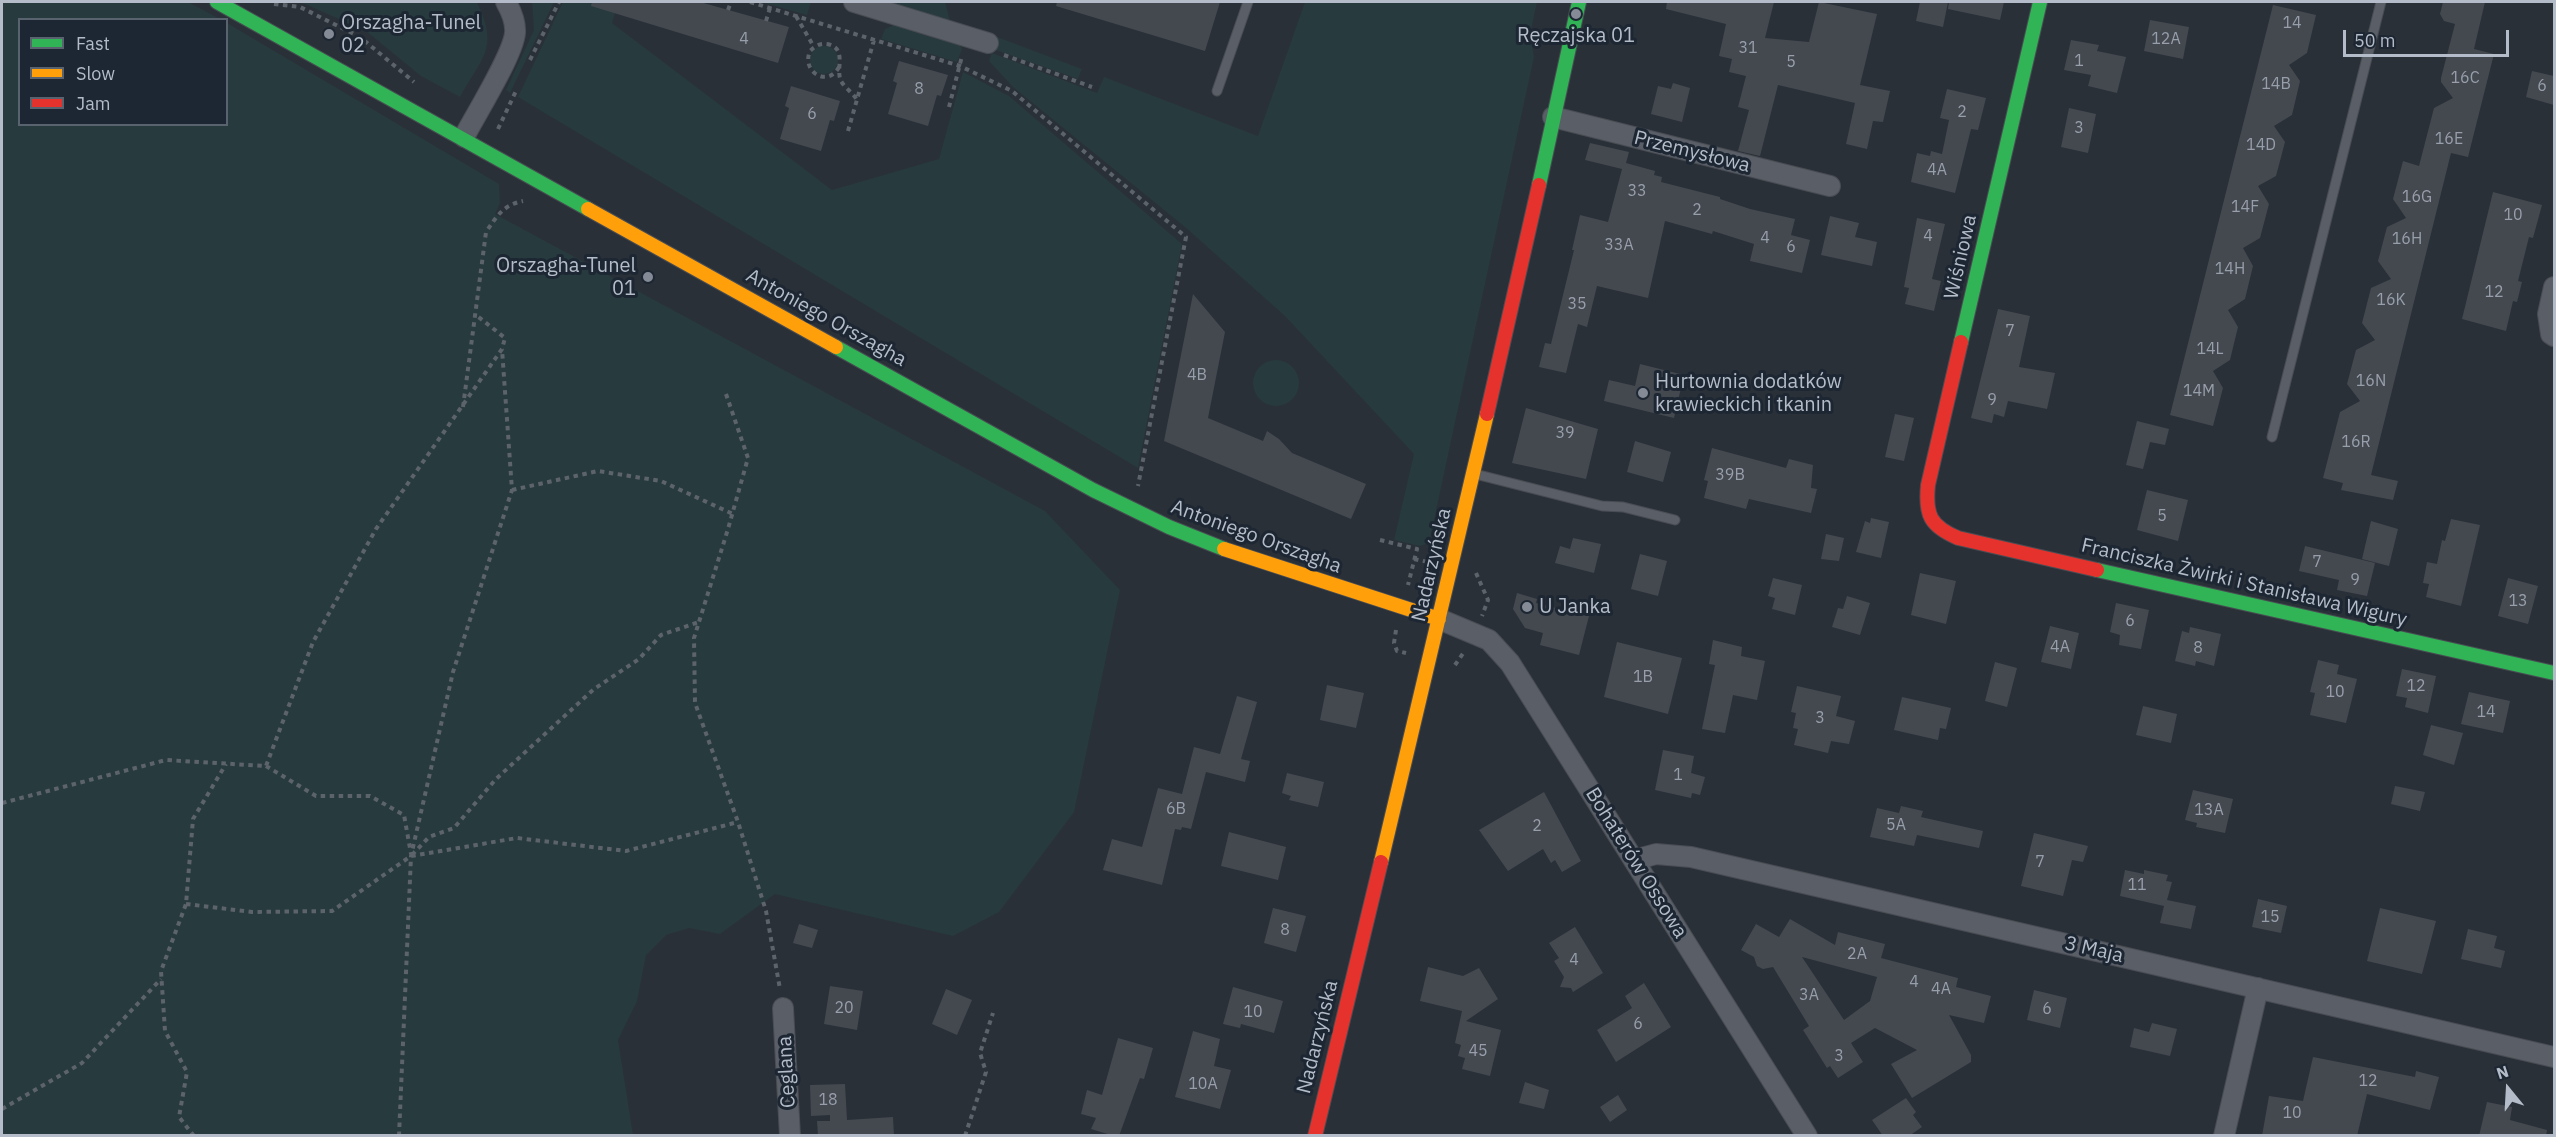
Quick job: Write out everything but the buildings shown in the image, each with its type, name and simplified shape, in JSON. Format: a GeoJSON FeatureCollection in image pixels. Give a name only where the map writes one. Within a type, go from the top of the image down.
{"type":"FeatureCollection","features":[{"type":"Feature","properties":{"kind":"street","name":"Antoniego Orszagha"},"geometry":{"type":"LineString","coordinates":[[217,2],[464,137],[1082,484],[1159,523],[1273,567],[1439,619]]}},
{"type":"Feature","properties":{"kind":"street"},"geometry":{"type":"LineString","coordinates":[[464,137],[507,56],[515,33],[512,14],[506,2]]}},
{"type":"Feature","properties":{"kind":"street"},"geometry":{"type":"LineString","coordinates":[[854,2],[988,43]]}},
{"type":"Feature","properties":{"kind":"street","name":"Nadarzyńska"},"geometry":{"type":"LineString","coordinates":[[1315,1136],[1439,619],[1579,2]]}},
{"type":"Feature","properties":{"kind":"street","name":"Wiśniowa"},"geometry":{"type":"LineString","coordinates":[[1930,520],[1925,506],[1928,485],[2040,2]]}},
{"type":"Feature","properties":{"kind":"street","name":"Przemysłowa"},"geometry":{"type":"LineString","coordinates":[[1553,117],[1830,186]]}},
{"type":"Feature","properties":{"kind":"street"},"geometry":{"type":"LineString","coordinates":[[2554,287],[2547,314],[2551,334],[2554,336]]}},
{"type":"Feature","properties":{"kind":"street","name":"Franciszka Żwirki i Stanisława Wigury"},"geometry":{"type":"LineString","coordinates":[[1930,520],[1942,532],[1958,538],[2554,673]]}},
{"type":"Feature","properties":{"kind":"street","name":"Bohaterów Ossowa"},"geometry":{"type":"LineString","coordinates":[[1439,619],[1476,632],[1500,650],[1807,1136]]}},
{"type":"Feature","properties":{"kind":"street","name":"3 Maja"},"geometry":{"type":"LineString","coordinates":[[1634,860],[1656,854],[1691,858],[2554,1057]]}},
{"type":"Feature","properties":{"kind":"street"},"geometry":{"type":"LineString","coordinates":[[2224,1136],[2258,988]]}},
{"type":"Feature","properties":{"kind":"street","name":"Ceglana"},"geometry":{"type":"LineString","coordinates":[[783,1008],[790,1136]]}},
{"type":"Feature","properties":{"kind":"lane"},"geometry":{"type":"LineString","coordinates":[[1217,91],[1248,2]]}},
{"type":"Feature","properties":{"kind":"lane"},"geometry":{"type":"LineString","coordinates":[[2272,437],[2382,2]]}},
{"type":"Feature","properties":{"kind":"lane"},"geometry":{"type":"LineString","coordinates":[[1472,473],[1602,506],[1623,507],[1675,520]]}},
{"type":"Feature","properties":{"kind":"path"},"geometry":{"type":"LineString","coordinates":[[728,10],[731,2]]}},
{"type":"Feature","properties":{"kind":"path"},"geometry":{"type":"LineString","coordinates":[[750,2],[960,66],[1012,91],[1186,237],[1137,492]]}},
{"type":"Feature","properties":{"kind":"path"},"geometry":{"type":"LineString","coordinates":[[267,3],[300,7],[360,37],[424,87]]}},
{"type":"Feature","properties":{"kind":"path"},"geometry":{"type":"LineString","coordinates":[[766,21],[770,8]]}},
{"type":"Feature","properties":{"kind":"path"},"geometry":{"type":"LineString","coordinates":[[796,15],[814,47]]}},
{"type":"Feature","properties":{"kind":"path"},"geometry":{"type":"LineString","coordinates":[[949,107],[964,47],[959,34]]}},
{"type":"Feature","properties":{"kind":"path"},"geometry":{"type":"LineString","coordinates":[[848,131],[874,40]]}},
{"type":"Feature","properties":{"kind":"path"},"geometry":{"type":"LineString","coordinates":[[988,43],[991,50],[1092,87]]}},
{"type":"Feature","properties":{"kind":"path"},"geometry":{"type":"LineString","coordinates":[[841,81],[817,75],[809,68],[808,56],[814,47],[825,44],[835,47],[840,57],[841,81],[857,100]]}},
{"type":"Feature","properties":{"kind":"path"},"geometry":{"type":"LineString","coordinates":[[828,77],[839,67]]}},
{"type":"Feature","properties":{"kind":"path"},"geometry":{"type":"LineString","coordinates":[[463,407],[486,232],[500,212],[510,204],[530,200]]}},
{"type":"Feature","properties":{"kind":"path"},"geometry":{"type":"LineString","coordinates":[[266,766],[313,642],[376,530],[502,349],[505,338],[476,315]]}},
{"type":"Feature","properties":{"kind":"path"},"geometry":{"type":"LineString","coordinates":[[399,1136],[411,856],[453,672],[512,490],[502,349]]}},
{"type":"Feature","properties":{"kind":"path"},"geometry":{"type":"LineString","coordinates":[[726,394],[748,458],[694,638],[694,704],[738,822],[766,911],[783,1008]]}},
{"type":"Feature","properties":{"kind":"path"},"geometry":{"type":"LineString","coordinates":[[512,490],[598,471],[661,481],[733,514]]}},
{"type":"Feature","properties":{"kind":"path"},"geometry":{"type":"LineString","coordinates":[[1380,540],[1417,549]]}},
{"type":"Feature","properties":{"kind":"path"},"geometry":{"type":"LineString","coordinates":[[186,904],[252,912],[332,911],[411,856],[429,837],[454,828],[496,779],[594,689],[639,659],[661,635],[699,622]]}},
{"type":"Feature","properties":{"kind":"path"},"geometry":{"type":"LineString","coordinates":[[2,803],[166,760],[266,766],[316,796],[370,796],[404,814],[411,856]]}},
{"type":"Feature","properties":{"kind":"path"},"geometry":{"type":"LineString","coordinates":[[194,1136],[179,1117],[187,1072],[165,1031],[161,971],[186,904],[193,819],[226,764]]}},
{"type":"Feature","properties":{"kind":"path"},"geometry":{"type":"LineString","coordinates":[[411,856],[517,838],[626,851],[738,822]]}},
{"type":"Feature","properties":{"kind":"path"},"geometry":{"type":"LineString","coordinates":[[2,1109],[82,1063],[161,978]]}},
{"type":"Feature","properties":{"kind":"path"},"geometry":{"type":"LineString","coordinates":[[965,1136],[986,1072],[980,1053],[993,1013]]}},
{"type":"Feature","properties":{"kind":"green space"},"geometry":{"type":"Polygon","coordinates":[[[2,2],[188,2],[218,18],[18,18],[18,126],[228,126],[228,24],[499,184],[500,203],[495,214],[1045,511],[1120,590],[1074,812],[999,912],[953,936],[775,894],[720,934],[689,928],[666,935],[646,955],[637,1001],[618,1040],[633,1135],[2,1135],[2,2]]]}},
{"type":"Feature","properties":{"kind":"green space"},"geometry":{"type":"Polygon","coordinates":[[[294,2],[477,2],[487,30],[485,51],[460,97],[421,76],[366,31],[305,4],[294,2]]]}},
{"type":"Feature","properties":{"kind":"green space"},"geometry":{"type":"Polygon","coordinates":[[[532,2],[554,2],[510,93],[506,90],[534,30],[532,2]]]}},
{"type":"Feature","properties":{"kind":"green space"},"geometry":{"type":"Polygon","coordinates":[[[563,2],[618,2],[612,23],[832,190],[939,159],[963,72],[1009,96],[1182,244],[1138,468],[518,97],[563,2]]]}},
{"type":"Feature","properties":{"kind":"green space"},"geometry":{"type":"Polygon","coordinates":[[[761,2],[811,2],[807,15],[761,2]]]}},
{"type":"Feature","properties":{"kind":"green space"},"geometry":{"type":"Polygon","coordinates":[[[887,2],[945,2],[950,21],[887,2]]]}},
{"type":"Feature","properties":{"kind":"green space"},"geometry":{"type":"Polygon","coordinates":[[[1305,2],[1537,2],[1530,35],[1534,57],[1429,543],[1420,546],[1394,540],[1414,454],[1285,316],[1185,227],[1013,87],[989,61],[992,53],[1097,93],[1104,77],[1258,136],[1305,2]]]}},
{"type":"Feature","properties":{"kind":"green space"},"geometry":{"type":"Polygon","coordinates":[[[894,25],[960,45],[962,49],[957,62],[881,39],[885,29],[894,25]]]}},
{"type":"Feature","properties":{"kind":"green space"},"geometry":{"type":"Polygon","coordinates":[[[997,37],[1082,69],[1078,79],[993,49],[997,37]]]}},
{"type":"Feature","properties":{"kind":"green space"},"geometry":{"type":"Polygon","coordinates":[[[824,46],[834,50],[838,60],[834,70],[824,74],[814,70],[810,60],[814,50],[824,46]]]}},
{"type":"Feature","properties":{"kind":"green space"},"geometry":{"type":"Polygon","coordinates":[[[1276,360],[1292,367],[1299,383],[1292,399],[1276,406],[1260,399],[1253,383],[1260,367],[1276,360]]]}},
{"type":"Feature","properties":{"kind":"traffic: fast"},"geometry":{"type":"LineString","coordinates":[[217,2],[588,209]]}},
{"type":"Feature","properties":{"kind":"traffic: fast"},"geometry":{"type":"LineString","coordinates":[[1539,185],[1579,2]]}},
{"type":"Feature","properties":{"kind":"traffic: fast"},"geometry":{"type":"LineString","coordinates":[[1961,342],[2040,2]]}},
{"type":"Feature","properties":{"kind":"traffic: fast"},"geometry":{"type":"LineString","coordinates":[[836,347],[1093,490],[1169,527],[1224,549]]}},
{"type":"Feature","properties":{"kind":"traffic: fast"},"geometry":{"type":"LineString","coordinates":[[2097,570],[2554,673]]}},
{"type":"Feature","properties":{"kind":"traffic: slow"},"geometry":{"type":"LineString","coordinates":[[588,209],[836,347]]}},
{"type":"Feature","properties":{"kind":"traffic: slow"},"geometry":{"type":"LineString","coordinates":[[1381,862],[1487,414]]}},
{"type":"Feature","properties":{"kind":"traffic: slow"},"geometry":{"type":"LineString","coordinates":[[1224,549],[1439,619]]}},
{"type":"Feature","properties":{"kind":"traffic: jam"},"geometry":{"type":"LineString","coordinates":[[1487,414],[1539,185]]}},
{"type":"Feature","properties":{"kind":"traffic: jam"},"geometry":{"type":"LineString","coordinates":[[1961,342],[1928,485],[1927,504],[1931,518],[1941,529],[1958,538],[2097,570]]}},
{"type":"Feature","properties":{"kind":"traffic: jam"},"geometry":{"type":"LineString","coordinates":[[1315,1136],[1381,862]]}},
{"type":"Feature","properties":{"kind":"place","name":"Ręczajska 01"},"geometry":{"type":"Point","coordinates":[1576,14]}},
{"type":"Feature","properties":{"kind":"place","name":"Orszagha-Tunel 02"},"geometry":{"type":"Point","coordinates":[329,34]}},
{"type":"Feature","properties":{"kind":"place","name":"Orszagha-Tunel 01"},"geometry":{"type":"Point","coordinates":[648,277]}},
{"type":"Feature","properties":{"kind":"place","name":"Hurtownia dodatków krawieckich i tkanin"},"geometry":{"type":"Point","coordinates":[1643,393]}},
{"type":"Feature","properties":{"kind":"place","name":"U Janka"},"geometry":{"type":"Point","coordinates":[1527,607]}}]}
